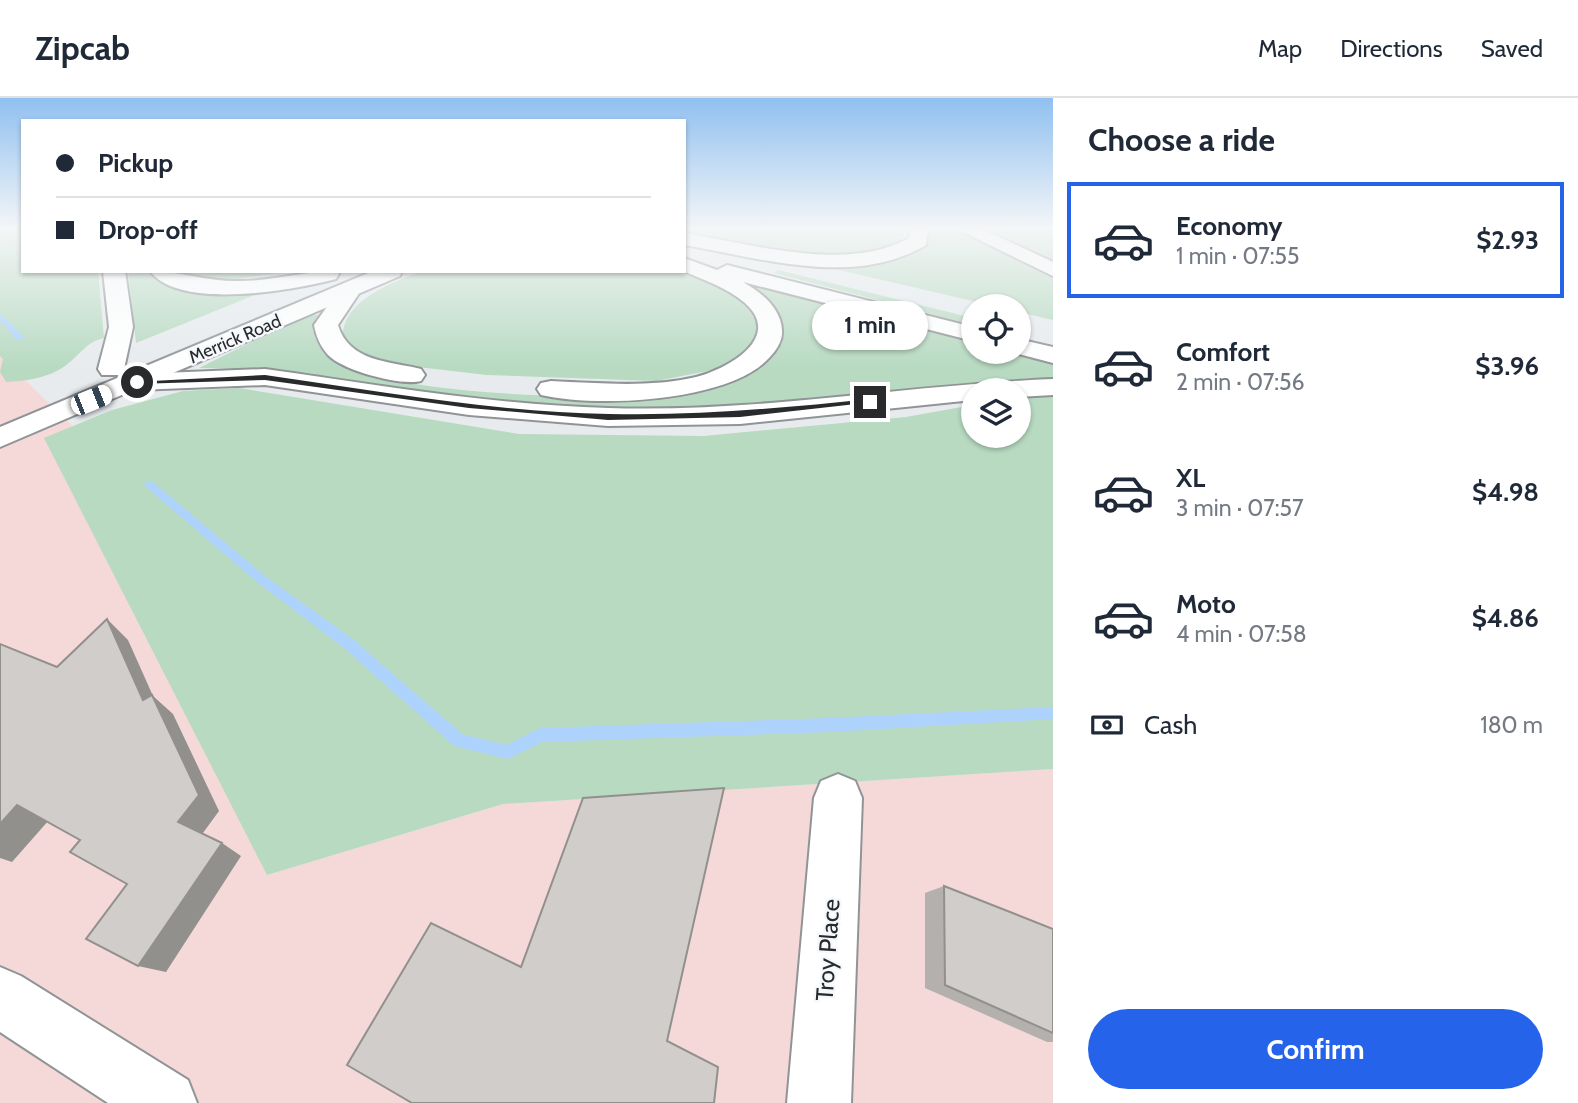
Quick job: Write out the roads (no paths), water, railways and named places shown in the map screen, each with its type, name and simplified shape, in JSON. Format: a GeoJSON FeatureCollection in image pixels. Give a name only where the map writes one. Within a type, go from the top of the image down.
{"type":"FeatureCollection","features":[{"type":"Feature","properties":{"kind":"main road"},"geometry":{"type":"LineString","coordinates":[[111,369],[121,327],[115,276]]}},
{"type":"Feature","properties":{"kind":"main road"},"geometry":{"type":"LineString","coordinates":[[169,276],[178,281],[204,286],[239,287],[338,278],[326,325],[327,337],[341,355],[364,365],[434,379],[517,387],[654,389],[695,385],[731,375],[752,363],[765,348],[770,334],[769,321],[761,305],[745,292],[712,276]]}},
{"type":"Feature","properties":{"kind":"main road"},"geometry":{"type":"LineString","coordinates":[[740,276],[961,331]]}},
{"type":"Feature","properties":{"kind":"main road"},"geometry":{"type":"LineString","coordinates":[[834,276],[855,281]]}},
{"type":"Feature","properties":{"kind":"main road","name":"Merrick Road"},"geometry":{"type":"LineString","coordinates":[[0,412],[338,278]]}},
{"type":"Feature","properties":{"kind":"main road","name":"Merrick Road"},"geometry":{"type":"LineString","coordinates":[[0,438],[137,382],[338,278]]}},
{"type":"Feature","properties":{"kind":"main road"},"geometry":{"type":"LineString","coordinates":[[1031,349],[1053,355]]}},
{"type":"Feature","properties":{"kind":"main road"},"geometry":{"type":"LineString","coordinates":[[137,382],[265,377],[469,406],[608,417],[740,415],[961,393]]}},
{"type":"Feature","properties":{"kind":"main road"},"geometry":{"type":"LineString","coordinates":[[1031,388],[1053,387]]}},
{"type":"Feature","properties":{"kind":"main road","name":"Troy Place"},"geometry":{"type":"LineString","coordinates":[[819,1103],[838,798]]}},
{"type":"Feature","properties":{"kind":"main road"},"geometry":{"type":"LineString","coordinates":[[0,997],[165,1103]]}},
{"type":"Feature","properties":{"kind":"waterway"},"geometry":{"type":"LineString","coordinates":[[0,316],[20,338]]}},
{"type":"Feature","properties":{"kind":"waterway"},"geometry":{"type":"LineString","coordinates":[[149,484],[261,579],[349,644],[458,740],[508,752],[540,735],[829,725],[1053,713]]}}]}
